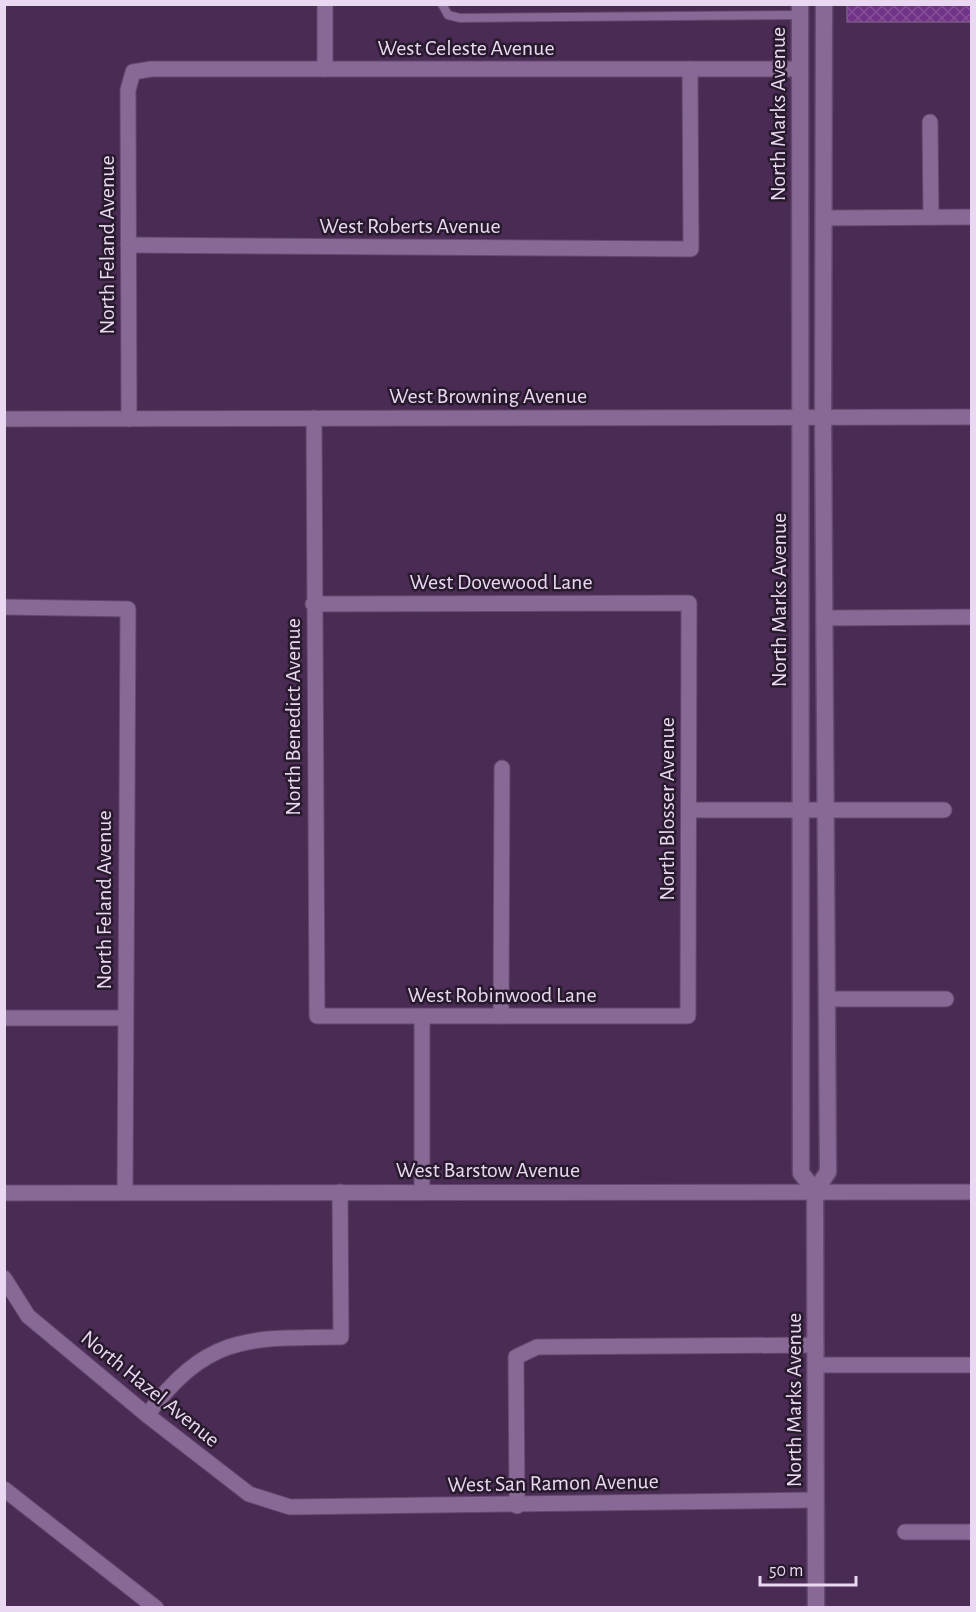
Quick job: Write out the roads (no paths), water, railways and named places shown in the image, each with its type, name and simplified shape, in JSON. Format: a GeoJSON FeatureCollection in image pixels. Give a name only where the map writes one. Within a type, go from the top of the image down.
{"type":"FeatureCollection","features":[{"type":"Feature","properties":{"kind":"main road","name":"North Marks Avenue"},"geometry":{"type":"LineString","coordinates":[[816,1608],[815,1191],[828,1172],[823,417],[824,4]]}},
{"type":"Feature","properties":{"kind":"main road","name":"North Marks Avenue"},"geometry":{"type":"LineString","coordinates":[[800,10],[801,1173],[815,1191]]}},
{"type":"Feature","properties":{"kind":"main road"},"geometry":{"type":"LineString","coordinates":[[800,69],[809,76],[812,86],[812,140],[823,156]]}},
{"type":"Feature","properties":{"kind":"street"},"geometry":{"type":"LineString","coordinates":[[325,4],[325,69]]}},
{"type":"Feature","properties":{"kind":"street","name":"West Celeste Avenue"},"geometry":{"type":"LineString","coordinates":[[133,72],[151,69],[800,69]]}},
{"type":"Feature","properties":{"kind":"street","name":"West Roberts Avenue"},"geometry":{"type":"LineString","coordinates":[[128,245],[691,249],[690,69]]}},
{"type":"Feature","properties":{"kind":"street","name":"North Feland Avenue"},"geometry":{"type":"LineString","coordinates":[[129,419],[128,90],[133,72]]}},
{"type":"Feature","properties":{"kind":"street"},"geometry":{"type":"LineString","coordinates":[[930,122],[931,217]]}},
{"type":"Feature","properties":{"kind":"street"},"geometry":{"type":"LineString","coordinates":[[823,218],[972,217]]}},
{"type":"Feature","properties":{"kind":"street","name":"North Benedict Avenue"},"geometry":{"type":"LineString","coordinates":[[314,417],[313,604],[317,1016]]}},
{"type":"Feature","properties":{"kind":"street","name":"West Browning Avenue"},"geometry":{"type":"LineString","coordinates":[[4,419],[972,417]]}},
{"type":"Feature","properties":{"kind":"street","name":"West Dovewood Lane"},"geometry":{"type":"LineString","coordinates":[[313,604],[689,603]]}},
{"type":"Feature","properties":{"kind":"street","name":"North Blosser Avenue"},"geometry":{"type":"LineString","coordinates":[[688,1016],[689,603]]}},
{"type":"Feature","properties":{"kind":"street","name":"North Feland Avenue"},"geometry":{"type":"LineString","coordinates":[[4,607],[128,609],[125,1192]]}},
{"type":"Feature","properties":{"kind":"street"},"geometry":{"type":"LineString","coordinates":[[825,618],[972,617]]}},
{"type":"Feature","properties":{"kind":"street"},"geometry":{"type":"LineString","coordinates":[[501,1016],[502,768]]}},
{"type":"Feature","properties":{"kind":"street"},"geometry":{"type":"LineString","coordinates":[[689,810],[944,810]]}},
{"type":"Feature","properties":{"kind":"street"},"geometry":{"type":"LineString","coordinates":[[827,999],[946,999]]}},
{"type":"Feature","properties":{"kind":"street","name":"West Robinwood Lane"},"geometry":{"type":"LineString","coordinates":[[317,1016],[423,1018],[688,1016]]}},
{"type":"Feature","properties":{"kind":"street"},"geometry":{"type":"LineString","coordinates":[[4,1018],[125,1018]]}},
{"type":"Feature","properties":{"kind":"street"},"geometry":{"type":"LineString","coordinates":[[422,1191],[423,1018]]}},
{"type":"Feature","properties":{"kind":"street"},"geometry":{"type":"LineString","coordinates":[[147,1415],[182,1373],[214,1352],[255,1339],[341,1337],[340,1192]]}},
{"type":"Feature","properties":{"kind":"street","name":"West Barstow Avenue"},"geometry":{"type":"LineString","coordinates":[[4,1193],[972,1192]]}},
{"type":"Feature","properties":{"kind":"street","name":"North Hazel Avenue"},"geometry":{"type":"LineString","coordinates":[[4,1278],[28,1316],[147,1415],[249,1494],[290,1507]]}},
{"type":"Feature","properties":{"kind":"street"},"geometry":{"type":"LineString","coordinates":[[517,1506],[516,1357],[537,1347],[816,1345]]}},
{"type":"Feature","properties":{"kind":"street"},"geometry":{"type":"LineString","coordinates":[[816,1365],[972,1365]]}},
{"type":"Feature","properties":{"kind":"street"},"geometry":{"type":"LineString","coordinates":[[4,1490],[156,1608]]}},
{"type":"Feature","properties":{"kind":"street","name":"West San Ramon Avenue"},"geometry":{"type":"LineString","coordinates":[[290,1507],[517,1506],[816,1500]]}},
{"type":"Feature","properties":{"kind":"street"},"geometry":{"type":"LineString","coordinates":[[905,1532],[972,1532]]}},
{"type":"Feature","properties":{"kind":"lane"},"geometry":{"type":"LineString","coordinates":[[442,5],[448,15],[460,18],[800,10]]}}]}
